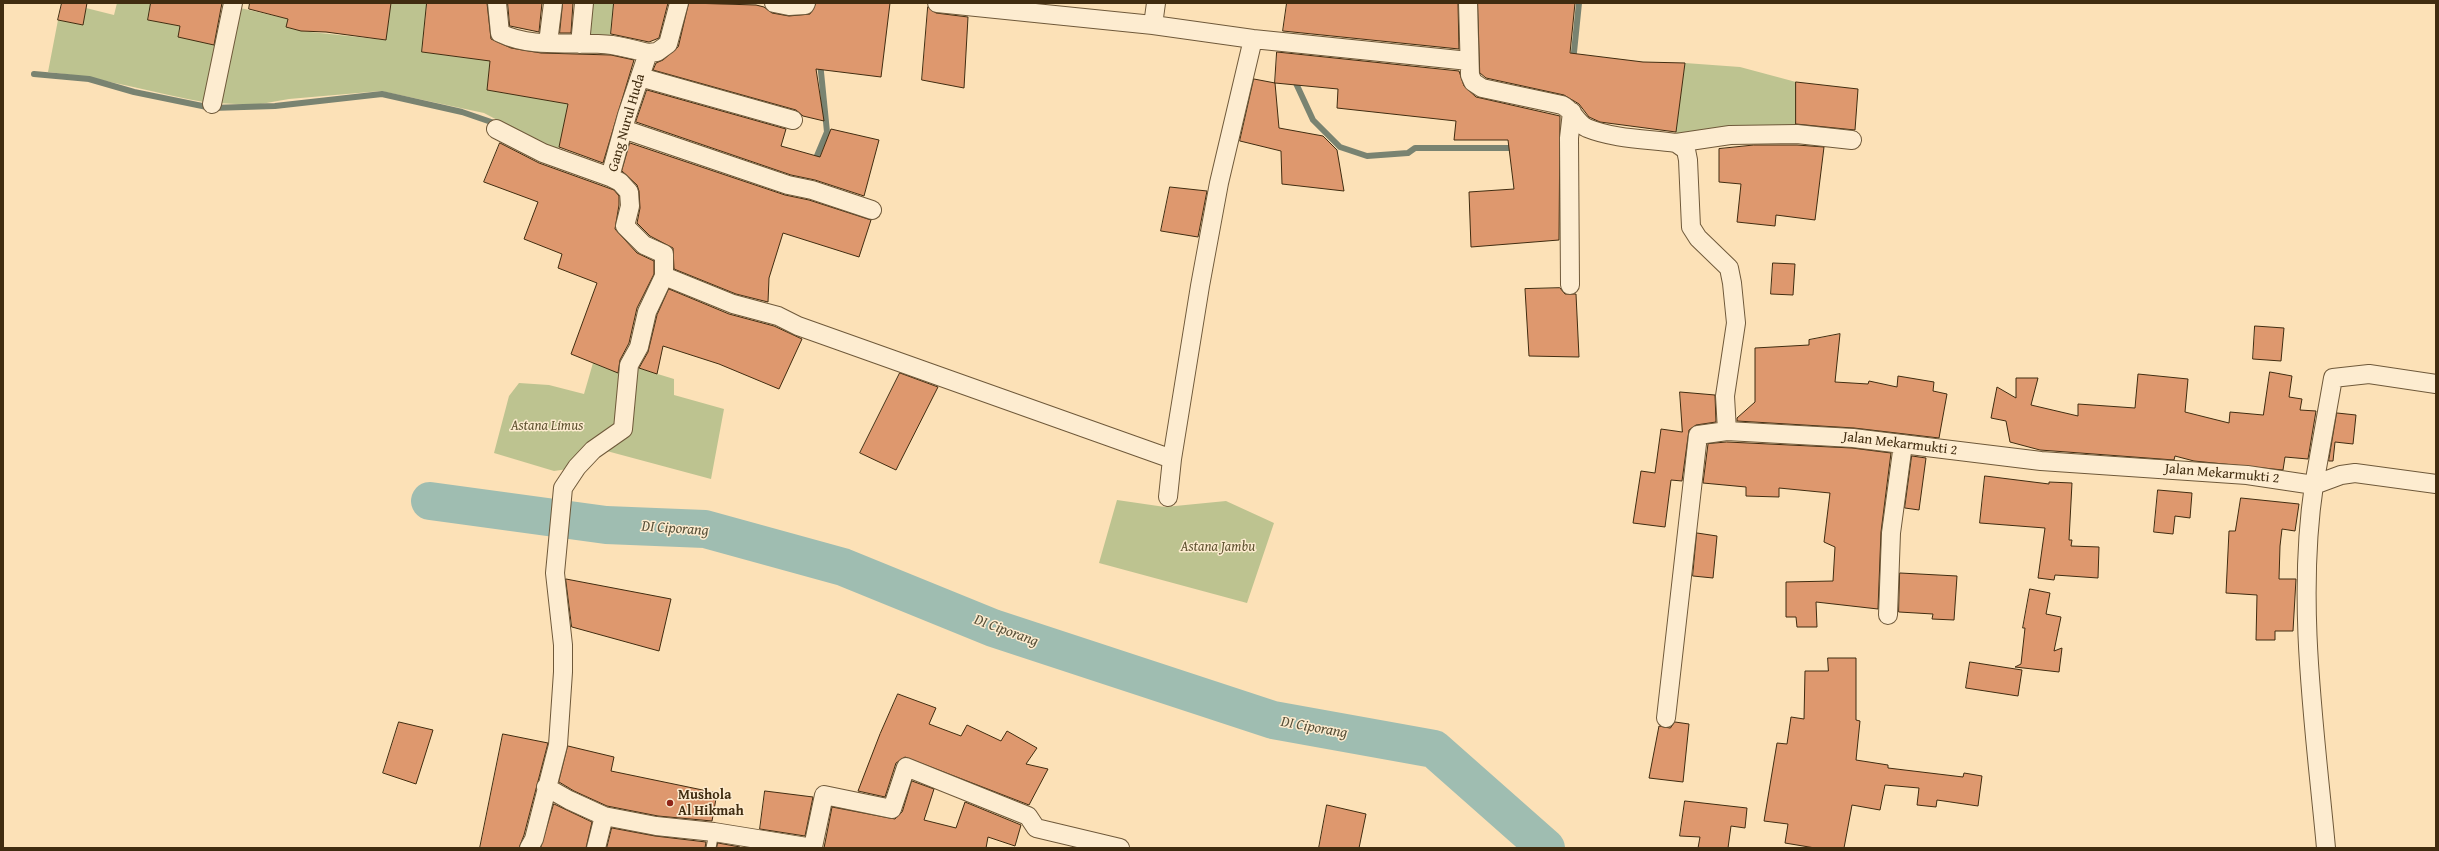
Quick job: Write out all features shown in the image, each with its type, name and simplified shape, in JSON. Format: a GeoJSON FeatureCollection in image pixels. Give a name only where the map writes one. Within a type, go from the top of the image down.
{"type":"FeatureCollection","features":[{"type":"Feature","properties":{"kind":"street"},"geometry":{"type":"LineString","coordinates":[[212,104],[233,3]]}},
{"type":"Feature","properties":{"kind":"street"},"geometry":{"type":"LineString","coordinates":[[497,3],[500,33],[518,41],[612,45],[648,53],[657,52],[668,44],[679,3]]}},
{"type":"Feature","properties":{"kind":"street"},"geometry":{"type":"LineString","coordinates":[[548,43],[553,3]]}},
{"type":"Feature","properties":{"kind":"street"},"geometry":{"type":"LineString","coordinates":[[580,44],[584,3]]}},
{"type":"Feature","properties":{"kind":"street"},"geometry":{"type":"LineString","coordinates":[[774,3],[789,6],[805,5],[806,3]]}},
{"type":"Feature","properties":{"kind":"street"},"geometry":{"type":"LineString","coordinates":[[937,3],[1153,25],[1254,39],[1469,62]]}},
{"type":"Feature","properties":{"kind":"street"},"geometry":{"type":"LineString","coordinates":[[1153,25],[1156,3]]}},
{"type":"Feature","properties":{"kind":"street"},"geometry":{"type":"LineString","coordinates":[[1468,3],[1469,62],[1473,82],[1482,88],[1562,105],[1572,112],[1585,127],[1605,133],[1676,143],[1737,135],[1797,134],[1852,140]]}},
{"type":"Feature","properties":{"kind":"street"},"geometry":{"type":"LineString","coordinates":[[1168,497],[1172,459],[1219,184],[1254,39]]}},
{"type":"Feature","properties":{"kind":"street","name":"Gang Nurul Huda"},"geometry":{"type":"LineString","coordinates":[[648,53],[623,129],[610,177],[620,182],[629,192],[630,206],[625,226],[644,245],[664,254],[664,276]]}},
{"type":"Feature","properties":{"kind":"street"},"geometry":{"type":"LineString","coordinates":[[640,77],[793,120]]}},
{"type":"Feature","properties":{"kind":"street"},"geometry":{"type":"LineString","coordinates":[[1570,285],[1570,138],[1572,112]]}},
{"type":"Feature","properties":{"kind":"street"},"geometry":{"type":"LineString","coordinates":[[496,129],[543,153],[610,177]]}},
{"type":"Feature","properties":{"kind":"street"},"geometry":{"type":"LineString","coordinates":[[623,129],[788,185],[812,190],[872,210]]}},
{"type":"Feature","properties":{"kind":"street"},"geometry":{"type":"LineString","coordinates":[[1676,143],[1686,150],[1688,160],[1691,227],[1698,238],[1729,268],[1732,282],[1736,323],[1725,396],[1727,431]]}},
{"type":"Feature","properties":{"kind":"street"},"geometry":{"type":"LineString","coordinates":[[529,848],[534,839],[546,787],[558,745],[563,672],[563,645],[554,573],[563,488],[577,466],[588,455],[623,429],[629,365],[640,347],[647,312],[664,276],[733,304],[778,316],[805,328],[1172,459]]}},
{"type":"Feature","properties":{"kind":"street"},"geometry":{"type":"LineString","coordinates":[[2326,848],[2312,686],[2307,587],[2309,517],[2333,378],[2369,374],[2436,384]]}},
{"type":"Feature","properties":{"kind":"street","name":"Jalan Mekarmukti 2"},"geometry":{"type":"LineString","coordinates":[[1666,718],[1698,435],[1727,431],[1852,438],[2041,461],[2247,474],[2314,485]]}},
{"type":"Feature","properties":{"kind":"street"},"geometry":{"type":"LineString","coordinates":[[1888,615],[1891,533],[1903,444]]}},
{"type":"Feature","properties":{"kind":"street"},"geometry":{"type":"LineString","coordinates":[[2314,485],[2341,475],[2354,473],[2436,484]]}},
{"type":"Feature","properties":{"kind":"street"},"geometry":{"type":"LineString","coordinates":[[546,787],[569,800],[604,816],[656,826],[712,840],[813,848],[824,795],[892,809],[906,767],[1028,816],[1036,828],[1113,847]]}},
{"type":"Feature","properties":{"kind":"street"},"geometry":{"type":"LineString","coordinates":[[596,848],[604,816]]}},
{"type":"Feature","properties":{"kind":"green space"},"geometry":{"type":"Polygon","coordinates":[[[117,3],[151,3],[148,20],[180,26],[178,37],[220,46],[209,103],[89,78],[48,72],[58,20],[83,25],[86,8],[114,15],[117,3]]]}},
{"type":"Feature","properties":{"kind":"green space"},"geometry":{"type":"Polygon","coordinates":[[[391,3],[427,3],[422,52],[466,58],[492,39],[487,90],[568,104],[558,152],[484,113],[381,91],[289,99],[255,105],[217,103],[236,7],[288,19],[286,27],[301,31],[386,40],[391,3]]]}},
{"type":"Feature","properties":{"kind":"green space"},"geometry":{"type":"Polygon","coordinates":[[[585,3],[614,3],[610,41],[582,39],[585,3]]]}},
{"type":"Feature","properties":{"kind":"green space"},"geometry":{"type":"Polygon","coordinates":[[[1685,63],[1740,67],[1796,82],[1796,132],[1675,139],[1685,63]]]}},
{"type":"Feature","properties":{"kind":"green space","name":"Astana Limus"},"geometry":{"type":"Polygon","coordinates":[[[593,363],[622,374],[620,426],[568,469],[554,471],[494,453],[509,396],[519,383],[549,385],[584,394],[593,363]]]}},
{"type":"Feature","properties":{"kind":"green space","name":"Astana Limus"},"geometry":{"type":"Polygon","coordinates":[[[635,367],[674,379],[674,395],[724,409],[711,479],[603,450],[628,431],[635,367]]]}},
{"type":"Feature","properties":{"kind":"green space","name":"Astana Jambu"},"geometry":{"type":"Polygon","coordinates":[[[1117,500],[1165,507],[1226,501],[1274,523],[1247,603],[1099,563],[1117,500]]]}},
{"type":"Feature","properties":{"kind":"building"},"geometry":{"type":"Polygon","coordinates":[[[62,3],[87,3],[83,25],[58,20],[62,3]]]}},
{"type":"Feature","properties":{"kind":"building"},"geometry":{"type":"Polygon","coordinates":[[[151,3],[222,3],[214,45],[178,37],[180,26],[148,20],[151,3]]]}},
{"type":"Feature","properties":{"kind":"building"},"geometry":{"type":"Polygon","coordinates":[[[250,3],[391,3],[386,40],[326,32],[301,31],[286,27],[288,19],[249,9],[250,3]]]}},
{"type":"Feature","properties":{"kind":"building"},"geometry":{"type":"Polygon","coordinates":[[[427,3],[487,3],[491,39],[511,48],[541,53],[611,55],[634,60],[603,163],[559,147],[568,104],[487,90],[490,61],[422,52],[427,3]]]}},
{"type":"Feature","properties":{"kind":"building"},"geometry":{"type":"Polygon","coordinates":[[[508,3],[542,3],[539,32],[510,26],[508,3]]]}},
{"type":"Feature","properties":{"kind":"building"},"geometry":{"type":"Polygon","coordinates":[[[563,3],[573,3],[571,33],[560,33],[563,3]]]}},
{"type":"Feature","properties":{"kind":"building"},"geometry":{"type":"Polygon","coordinates":[[[614,3],[668,3],[659,38],[649,42],[611,34],[614,3]]]}},
{"type":"Feature","properties":{"kind":"building"},"geometry":{"type":"Polygon","coordinates":[[[689,3],[756,5],[764,7],[772,13],[789,16],[810,14],[816,3],[890,3],[881,77],[816,69],[824,121],[803,116],[796,110],[653,70],[656,63],[663,60],[678,47],[689,3]]]}},
{"type":"Feature","properties":{"kind":"building"},"geometry":{"type":"Polygon","coordinates":[[[1287,3],[1458,3],[1459,49],[1283,31],[1287,3]]]}},
{"type":"Feature","properties":{"kind":"building"},"geometry":{"type":"Polygon","coordinates":[[[1478,3],[1575,3],[1570,53],[1643,62],[1685,63],[1676,132],[1600,122],[1589,117],[1579,104],[1564,95],[1486,78],[1480,73],[1478,3]]]}},
{"type":"Feature","properties":{"kind":"building"},"geometry":{"type":"Polygon","coordinates":[[[928,7],[936,13],[968,17],[964,88],[922,80],[928,7]]]}},
{"type":"Feature","properties":{"kind":"building"},"geometry":{"type":"Polygon","coordinates":[[[1277,52],[1459,71],[1464,86],[1476,97],[1560,116],[1559,240],[1471,247],[1469,192],[1514,189],[1508,140],[1454,140],[1456,121],[1337,108],[1338,89],[1275,83],[1277,52]]]}},
{"type":"Feature","properties":{"kind":"building"},"geometry":{"type":"Polygon","coordinates":[[[1254,79],[1275,83],[1279,128],[1323,136],[1337,150],[1344,191],[1282,184],[1281,151],[1240,141],[1254,79]]]}},
{"type":"Feature","properties":{"kind":"building"},"geometry":{"type":"Polygon","coordinates":[[[1796,82],[1858,89],[1855,130],[1796,124],[1796,82]]]}},
{"type":"Feature","properties":{"kind":"building"},"geometry":{"type":"Polygon","coordinates":[[[647,90],[786,129],[781,146],[820,157],[831,129],[879,140],[864,196],[815,180],[791,175],[636,122],[647,90]]]}},
{"type":"Feature","properties":{"kind":"building"},"geometry":{"type":"Polygon","coordinates":[[[500,143],[539,163],[614,190],[619,196],[615,229],[637,253],[654,261],[654,274],[637,308],[629,343],[620,360],[618,373],[571,354],[597,283],[558,268],[562,254],[524,239],[538,202],[484,182],[500,143]]]}},
{"type":"Feature","properties":{"kind":"building"},"geometry":{"type":"Polygon","coordinates":[[[630,143],[785,195],[809,200],[871,220],[859,257],[783,233],[769,278],[768,302],[736,294],[674,269],[673,248],[650,236],[637,223],[640,208],[639,191],[637,185],[622,171],[630,143]]]}},
{"type":"Feature","properties":{"kind":"building"},"geometry":{"type":"Polygon","coordinates":[[[1754,145],[1797,145],[1824,147],[1815,220],[1776,215],[1775,226],[1737,222],[1741,184],[1719,182],[1719,149],[1754,145]]]}},
{"type":"Feature","properties":{"kind":"building"},"geometry":{"type":"Polygon","coordinates":[[[1170,187],[1207,191],[1198,237],[1161,231],[1170,187]]]}},
{"type":"Feature","properties":{"kind":"building"},"geometry":{"type":"Polygon","coordinates":[[[1773,263],[1795,264],[1793,295],[1771,294],[1773,263]]]}},
{"type":"Feature","properties":{"kind":"building"},"geometry":{"type":"Polygon","coordinates":[[[1560,288],[1565,294],[1576,294],[1579,357],[1529,356],[1525,289],[1560,288]]]}},
{"type":"Feature","properties":{"kind":"building"},"geometry":{"type":"Polygon","coordinates":[[[669,289],[729,314],[774,326],[802,339],[779,389],[719,364],[663,346],[657,374],[639,368],[648,352],[657,315],[669,289]]]}},
{"type":"Feature","properties":{"kind":"building"},"geometry":{"type":"Polygon","coordinates":[[[2255,326],[2284,328],[2281,361],[2253,359],[2255,326]]]}},
{"type":"Feature","properties":{"kind":"building"},"geometry":{"type":"Polygon","coordinates":[[[1840,334],[1835,382],[1868,384],[1869,381],[1897,387],[1898,376],[1934,382],[1933,391],[1947,394],[1939,438],[1854,428],[1737,421],[1737,418],[1755,402],[1755,348],[1809,345],[1809,340],[1840,334]]]}},
{"type":"Feature","properties":{"kind":"building"},"geometry":{"type":"Polygon","coordinates":[[[2270,372],[2292,376],[2289,397],[2302,399],[2300,410],[2316,411],[2308,459],[2285,457],[2283,470],[2194,461],[2175,456],[2174,460],[2040,450],[2010,442],[2006,421],[1991,418],[1997,387],[2016,398],[2016,378],[2038,378],[2031,405],[2078,416],[2078,404],[2135,408],[2138,374],[2188,379],[2185,412],[2229,423],[2230,412],[2263,415],[2270,372]]]}},
{"type":"Feature","properties":{"kind":"building"},"geometry":{"type":"Polygon","coordinates":[[[900,373],[938,387],[896,470],[860,453],[900,373]]]}},
{"type":"Feature","properties":{"kind":"building"},"geometry":{"type":"Polygon","coordinates":[[[1680,392],[1715,395],[1716,422],[1696,425],[1689,430],[1682,481],[1671,480],[1665,527],[1633,523],[1641,471],[1655,473],[1661,429],[1682,432],[1680,392]]]}},
{"type":"Feature","properties":{"kind":"building"},"geometry":{"type":"Polygon","coordinates":[[[2337,413],[2356,415],[2353,444],[2335,442],[2333,461],[2329,461],[2337,413]]]}},
{"type":"Feature","properties":{"kind":"building"},"geometry":{"type":"Polygon","coordinates":[[[1727,442],[1852,448],[1891,453],[1881,532],[1878,609],[1816,602],[1817,627],[1797,627],[1796,617],[1786,617],[1786,582],[1833,581],[1835,547],[1824,542],[1830,493],[1779,488],[1779,497],[1746,496],[1746,487],[1703,483],[1708,444],[1727,442]]]}},
{"type":"Feature","properties":{"kind":"building"},"geometry":{"type":"Polygon","coordinates":[[[1912,456],[1926,458],[1919,510],[1905,508],[1912,456]]]}},
{"type":"Feature","properties":{"kind":"building"},"geometry":{"type":"Polygon","coordinates":[[[1985,476],[2049,484],[2049,482],[2072,483],[2069,540],[2072,540],[2071,546],[2099,547],[2098,578],[2055,575],[2054,580],[2038,578],[2045,528],[1980,523],[1985,476]]]}},
{"type":"Feature","properties":{"kind":"building"},"geometry":{"type":"Polygon","coordinates":[[[2158,490],[2192,493],[2190,518],[2175,516],[2173,534],[2154,532],[2158,490]]]}},
{"type":"Feature","properties":{"kind":"building"},"geometry":{"type":"Polygon","coordinates":[[[2241,498],[2299,504],[2295,531],[2282,529],[2280,546],[2279,579],[2296,579],[2293,631],[2275,631],[2275,640],[2256,640],[2257,595],[2226,593],[2229,531],[2235,531],[2241,498]]]}},
{"type":"Feature","properties":{"kind":"building"},"geometry":{"type":"Polygon","coordinates":[[[1697,533],[1717,536],[1713,578],[1693,576],[1697,533]]]}},
{"type":"Feature","properties":{"kind":"building"},"geometry":{"type":"Polygon","coordinates":[[[1900,573],[1957,576],[1954,620],[1932,619],[1933,614],[1899,612],[1900,573]]]}},
{"type":"Feature","properties":{"kind":"building"},"geometry":{"type":"Polygon","coordinates":[[[566,579],[671,599],[659,651],[572,627],[566,579]]]}},
{"type":"Feature","properties":{"kind":"building"},"geometry":{"type":"Polygon","coordinates":[[[2030,589],[2050,593],[2046,614],[2061,617],[2054,651],[2062,648],[2059,672],[2015,667],[2021,664],[2025,628],[2023,628],[2030,589]]]}},
{"type":"Feature","properties":{"kind":"building"},"geometry":{"type":"Polygon","coordinates":[[[1828,658],[1856,658],[1856,720],[1860,721],[1856,760],[1888,765],[1888,768],[1963,777],[1964,773],[1982,776],[1978,806],[1937,800],[1936,807],[1917,805],[1919,788],[1885,785],[1880,810],[1852,805],[1844,848],[1815,848],[1785,843],[1788,824],[1764,821],[1777,743],[1787,744],[1791,717],[1804,719],[1805,671],[1828,671],[1828,658]]]}},
{"type":"Feature","properties":{"kind":"building"},"geometry":{"type":"Polygon","coordinates":[[[1970,662],[2022,670],[2018,696],[1966,688],[1970,662]]]}},
{"type":"Feature","properties":{"kind":"building"},"geometry":{"type":"Polygon","coordinates":[[[898,694],[936,708],[929,724],[961,736],[967,725],[1001,741],[1007,731],[1037,748],[1026,764],[1048,769],[1029,805],[905,757],[896,763],[885,797],[858,791],[880,734],[898,694]]]}},
{"type":"Feature","properties":{"kind":"building"},"geometry":{"type":"Polygon","coordinates":[[[399,722],[433,730],[416,784],[383,773],[399,722]]]}},
{"type":"Feature","properties":{"kind":"building"},"geometry":{"type":"Polygon","coordinates":[[[1675,722],[1689,724],[1683,782],[1649,778],[1659,726],[1670,728],[1675,722]]]}},
{"type":"Feature","properties":{"kind":"building"},"geometry":{"type":"Polygon","coordinates":[[[503,734],[548,743],[524,835],[519,848],[480,848],[503,734]]]}},
{"type":"Feature","properties":{"kind":"building"},"geometry":{"type":"Polygon","coordinates":[[[568,746],[614,757],[611,771],[717,793],[712,821],[658,816],[607,806],[574,791],[559,782],[568,746]]]}},
{"type":"Feature","properties":{"kind":"building"},"geometry":{"type":"Polygon","coordinates":[[[912,781],[934,789],[924,820],[956,828],[965,802],[1021,825],[1015,846],[988,837],[986,848],[824,848],[832,807],[895,819],[902,812],[912,781]]]}},
{"type":"Feature","properties":{"kind":"building"},"geometry":{"type":"Polygon","coordinates":[[[765,791],[813,797],[805,836],[760,829],[765,791]]]}},
{"type":"Feature","properties":{"kind":"building"},"geometry":{"type":"Polygon","coordinates":[[[1685,801],[1747,808],[1745,828],[1731,826],[1728,848],[1698,848],[1700,837],[1680,836],[1685,801]]]}},
{"type":"Feature","properties":{"kind":"building"},"geometry":{"type":"Polygon","coordinates":[[[554,804],[592,822],[586,848],[541,848],[554,804]]]}},
{"type":"Feature","properties":{"kind":"building"},"geometry":{"type":"Polygon","coordinates":[[[1327,805],[1366,814],[1359,848],[1319,848],[1327,805]]]}},
{"type":"Feature","properties":{"kind":"building"},"geometry":{"type":"Polygon","coordinates":[[[612,828],[655,836],[706,842],[705,848],[607,848],[612,828]]]}},
{"type":"Feature","properties":{"kind":"building"},"geometry":{"type":"Polygon","coordinates":[[[718,843],[740,847],[740,848],[717,848],[718,843]]]}},
{"type":"Feature","properties":{"kind":"waterway"},"geometry":{"type":"LineString","coordinates":[[1573,62],[1579,3]]}},
{"type":"Feature","properties":{"kind":"waterway"},"geometry":{"type":"LineString","coordinates":[[814,163],[827,132],[820,62]]}},
{"type":"Feature","properties":{"kind":"waterway"},"geometry":{"type":"LineString","coordinates":[[34,74],[89,79],[134,92],[212,108],[275,106],[382,94],[462,112],[497,124]]}},
{"type":"Feature","properties":{"kind":"waterway"},"geometry":{"type":"LineString","coordinates":[[1294,79],[1313,120],[1340,147],[1367,156],[1408,153],[1415,148],[1516,148]]}},
{"type":"Feature","properties":{"kind":"waterway","name":"DI Ciporang"},"geometry":{"type":"LineString","coordinates":[[430,501],[606,525],[705,529],[843,567],[993,628],[1273,720],[1434,749],[1546,848]]}},
{"type":"Feature","properties":{"kind":"place","name":"Mushola Al Hikmah"},"geometry":{"type":"Point","coordinates":[670,803]}}]}
